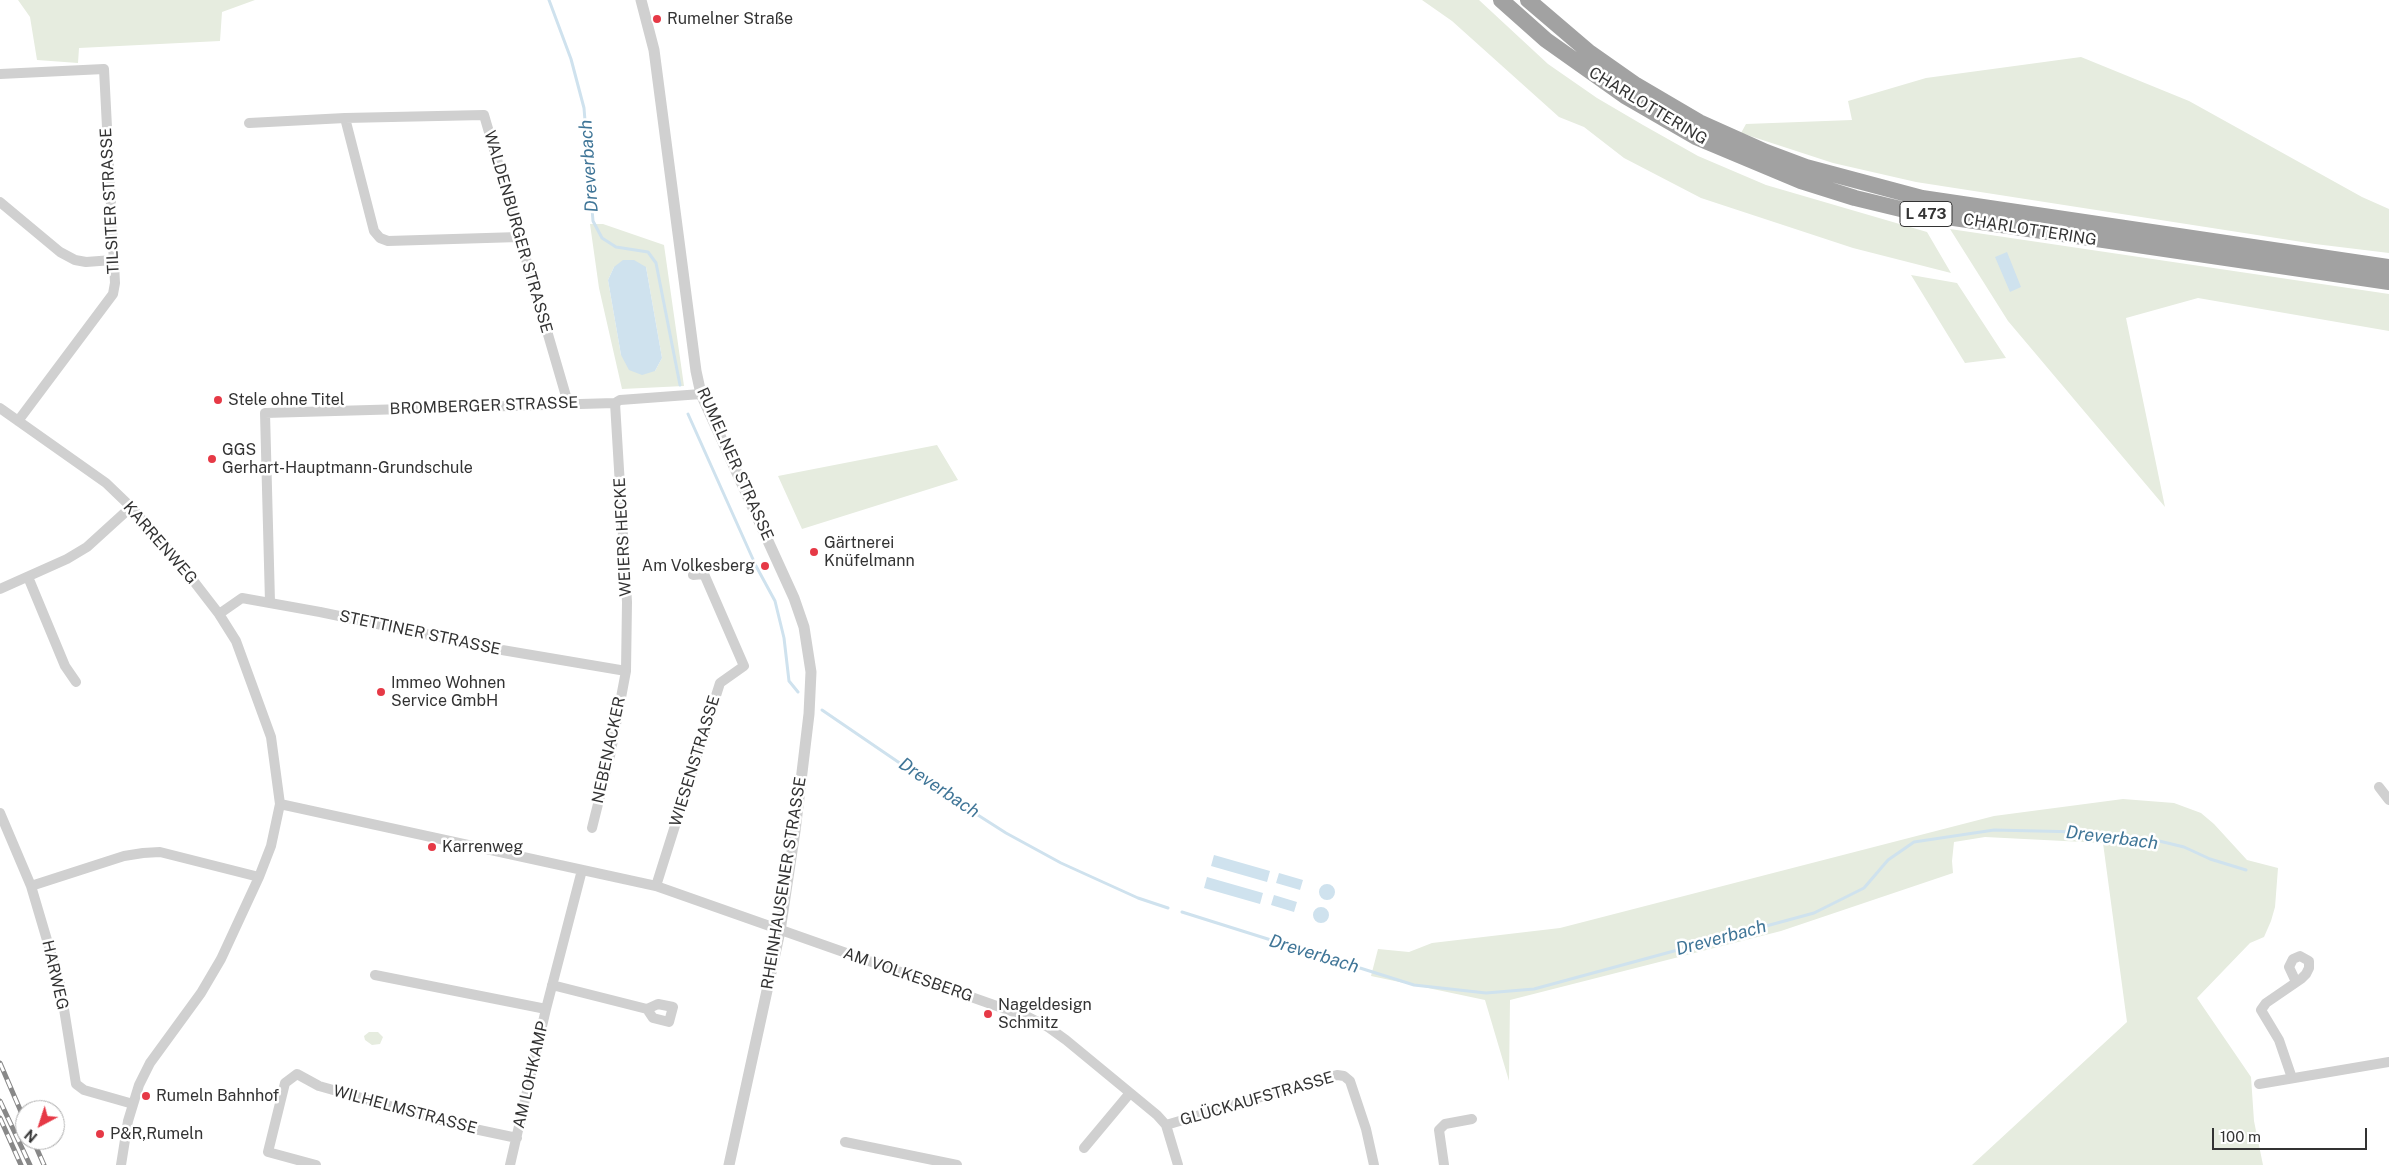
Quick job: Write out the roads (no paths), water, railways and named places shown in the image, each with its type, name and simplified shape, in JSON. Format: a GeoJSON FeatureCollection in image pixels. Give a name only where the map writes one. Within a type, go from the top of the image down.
{"type":"FeatureCollection","features":[{"type":"Feature","properties":{"kind":"highway","name":"CHARLOTTERING"},"geometry":{"type":"LineString","coordinates":[[1528,0],[1547,19],[1636,85],[1699,122],[1766,152],[1806,167],[1922,198],[2389,267]]}},
{"type":"Feature","properties":{"kind":"highway","name":"CHARLOTTERING"},"geometry":{"type":"LineString","coordinates":[[1506,5],[1546,40],[1585,69],[1625,96],[1696,137],[1756,164],[1837,192],[1913,212],[2389,282]]}},
{"type":"Feature","properties":{"kind":"street","name":"RUMELNER STRASSE"},"geometry":{"type":"LineString","coordinates":[[641,0],[654,50],[696,371],[701,394],[780,564],[804,627]]}},
{"type":"Feature","properties":{"kind":"street","name":"TILSITER STRASSE"},"geometry":{"type":"LineString","coordinates":[[0,74],[104,69],[115,283],[113,294],[18,421]]}},
{"type":"Feature","properties":{"kind":"street","name":"WALDENBURGER STRASSE"},"geometry":{"type":"LineString","coordinates":[[249,123],[345,118],[484,115],[568,404]]}},
{"type":"Feature","properties":{"kind":"street"},"geometry":{"type":"LineString","coordinates":[[345,118],[374,231],[380,238],[388,240],[519,237]]}},
{"type":"Feature","properties":{"kind":"street"},"geometry":{"type":"LineString","coordinates":[[0,202],[60,252],[75,260],[86,262],[113,260]]}},
{"type":"Feature","properties":{"kind":"street","name":"BROMBERGER STRASSE"},"geometry":{"type":"LineString","coordinates":[[270,602],[265,413],[615,403],[620,400],[701,394]]}},
{"type":"Feature","properties":{"kind":"street","name":"WEIERS HECKE"},"geometry":{"type":"LineString","coordinates":[[615,403],[627,602],[626,671]]}},
{"type":"Feature","properties":{"kind":"street","name":"KARRENWEG"},"geometry":{"type":"LineString","coordinates":[[0,408],[106,483],[131,507],[182,566],[219,614],[236,641],[271,737],[280,804],[271,846],[222,958],[202,993],[150,1063],[133,1104],[121,1165]]}},
{"type":"Feature","properties":{"kind":"street"},"geometry":{"type":"LineString","coordinates":[[0,588],[67,559],[87,547],[131,507]]}},
{"type":"Feature","properties":{"kind":"street","name":"WIESENSTRASSE"},"geometry":{"type":"LineString","coordinates":[[656,886],[720,683],[744,666],[704,574],[693,575]]}},
{"type":"Feature","properties":{"kind":"street"},"geometry":{"type":"LineString","coordinates":[[28,577],[65,666],[76,682]]}},
{"type":"Feature","properties":{"kind":"street","name":"STETTINER STRASSE"},"geometry":{"type":"LineString","coordinates":[[219,614],[242,598],[270,602],[502,650],[626,671]]}},
{"type":"Feature","properties":{"kind":"street","name":"RHEINHAUSENER STRASSE"},"geometry":{"type":"LineString","coordinates":[[729,1165],[780,931],[795,831],[809,714],[811,672],[804,627]]}},
{"type":"Feature","properties":{"kind":"street","name":"NEBENACKER"},"geometry":{"type":"LineString","coordinates":[[592,828],[610,756],[626,671]]}},
{"type":"Feature","properties":{"kind":"street"},"geometry":{"type":"LineString","coordinates":[[2380,786],[2389,800]]}},
{"type":"Feature","properties":{"kind":"street"},"geometry":{"type":"LineString","coordinates":[[280,804],[656,886],[780,931]]}},
{"type":"Feature","properties":{"kind":"street","name":"HARWEG"},"geometry":{"type":"LineString","coordinates":[[0,813],[31,886],[60,984],[76,1084],[84,1090],[133,1104]]}},
{"type":"Feature","properties":{"kind":"street"},"geometry":{"type":"LineString","coordinates":[[31,886],[124,856],[160,852],[259,877]]}},
{"type":"Feature","properties":{"kind":"street","name":"AM LOHKAMP"},"geometry":{"type":"LineString","coordinates":[[510,1165],[546,1009],[582,870]]}},
{"type":"Feature","properties":{"kind":"street","name":"AM VOLKESBERG"},"geometry":{"type":"LineString","coordinates":[[780,931],[1028,1017],[1048,1027],[1166,1125]]}},
{"type":"Feature","properties":{"kind":"street"},"geometry":{"type":"LineString","coordinates":[[375,975],[546,1009]]}},
{"type":"Feature","properties":{"kind":"street"},"geometry":{"type":"LineString","coordinates":[[2292,1078],[2278,1040],[2261,1010],[2266,1003],[2296,982]]}},
{"type":"Feature","properties":{"kind":"street"},"geometry":{"type":"LineString","coordinates":[[552,985],[646,1009]]}},
{"type":"Feature","properties":{"kind":"street"},"geometry":{"type":"LineString","coordinates":[[2260,1084],[2389,1062]]}},
{"type":"Feature","properties":{"kind":"street","name":"WILHELMSTRASSE"},"geometry":{"type":"LineString","coordinates":[[316,1165],[268,1152],[284,1083],[297,1074],[319,1086],[466,1127],[517,1138]]}},
{"type":"Feature","properties":{"kind":"street","name":"GLÜCKAUFSTRASSE"},"geometry":{"type":"LineString","coordinates":[[1166,1125],[1295,1087],[1337,1076],[1344,1076],[1350,1081],[1366,1129],[1374,1165]]}},
{"type":"Feature","properties":{"kind":"street"},"geometry":{"type":"LineString","coordinates":[[1084,1148],[1130,1094]]}},
{"type":"Feature","properties":{"kind":"street"},"geometry":{"type":"LineString","coordinates":[[1444,1165],[1439,1130],[1445,1124],[1472,1119]]}},
{"type":"Feature","properties":{"kind":"street"},"geometry":{"type":"LineString","coordinates":[[1166,1125],[1178,1165]]}},
{"type":"Feature","properties":{"kind":"street"},"geometry":{"type":"LineString","coordinates":[[845,1142],[904,1160],[957,1165]]}},
{"type":"Feature","properties":{"kind":"water"},"geometry":{"type":"Polygon","coordinates":[[[2007,252],[2021,287],[2010,292],[1995,257],[2007,252]]]}},
{"type":"Feature","properties":{"kind":"water"},"geometry":{"type":"Polygon","coordinates":[[[623,260],[634,260],[646,267],[662,358],[655,371],[642,375],[629,370],[621,355],[608,280],[614,267],[623,260]]]}},
{"type":"Feature","properties":{"kind":"water"},"geometry":{"type":"Polygon","coordinates":[[[1214,855],[1270,871],[1267,882],[1211,866],[1214,855]]]}},
{"type":"Feature","properties":{"kind":"water"},"geometry":{"type":"Polygon","coordinates":[[[1279,873],[1303,880],[1300,890],[1276,883],[1279,873]]]}},
{"type":"Feature","properties":{"kind":"water"},"geometry":{"type":"Polygon","coordinates":[[[1207,877],[1263,893],[1260,904],[1204,888],[1207,877]]]}},
{"type":"Feature","properties":{"kind":"water"},"geometry":{"type":"Polygon","coordinates":[[[1324,884],[1330,884],[1335,889],[1333,898],[1324,900],[1319,895],[1319,889],[1324,884]]]}},
{"type":"Feature","properties":{"kind":"water"},"geometry":{"type":"Polygon","coordinates":[[[1274,895],[1297,902],[1294,912],[1271,905],[1274,895]]]}},
{"type":"Feature","properties":{"kind":"water"},"geometry":{"type":"Polygon","coordinates":[[[1318,907],[1324,907],[1329,912],[1327,921],[1318,923],[1313,918],[1313,912],[1318,907]]]}},
{"type":"Feature","properties":{"kind":"waterway","name":"Dreverbach"},"geometry":{"type":"LineString","coordinates":[[549,0],[571,59],[584,108],[593,221],[602,238],[616,247],[648,252],[656,263],[680,385]]}},
{"type":"Feature","properties":{"kind":"waterway","name":"Dreverbach"},"geometry":{"type":"LineString","coordinates":[[688,414],[756,566],[775,601],[784,638],[789,681],[798,692]]}},
{"type":"Feature","properties":{"kind":"waterway","name":"Dreverbach"},"geometry":{"type":"LineString","coordinates":[[822,710],[1006,833],[1061,863],[1138,898],[1168,908]]}},
{"type":"Feature","properties":{"kind":"waterway","name":"Dreverbach"},"geometry":{"type":"LineString","coordinates":[[1182,912],[1414,985],[1486,993],[1534,989],[1814,913],[1864,888],[1888,860],[1914,842],[1994,830],[2081,832],[2155,840],[2184,847],[2210,859],[2246,870]]}},
{"type":"Feature","properties":{"kind":"railway"},"geometry":{"type":"LineString","coordinates":[[0,1063],[16,1100]]}},
{"type":"Feature","properties":{"kind":"railway"},"geometry":{"type":"LineString","coordinates":[[0,1101],[30,1165]]}},
{"type":"Feature","properties":{"kind":"railway"},"geometry":{"type":"LineString","coordinates":[[0,1118],[21,1165]]}},
{"type":"Feature","properties":{"kind":"railway"},"geometry":{"type":"LineString","coordinates":[[37,1150],[44,1165]]}},
{"type":"Feature","properties":{"kind":"place","name":"Rumelner Straße"},"geometry":{"type":"Point","coordinates":[657,19]}},
{"type":"Feature","properties":{"kind":"place","name":"Stele ohne Titel"},"geometry":{"type":"Point","coordinates":[218,400]}},
{"type":"Feature","properties":{"kind":"place","name":"GGS Gerhart-Hauptmann-Grundschule"},"geometry":{"type":"Point","coordinates":[212,459]}},
{"type":"Feature","properties":{"kind":"place","name":"Gärtnerei Knüfelmann"},"geometry":{"type":"Point","coordinates":[814,552]}},
{"type":"Feature","properties":{"kind":"place","name":"Am Volkesberg"},"geometry":{"type":"Point","coordinates":[765,566]}},
{"type":"Feature","properties":{"kind":"place","name":"Immeo Wohnen Service GmbH"},"geometry":{"type":"Point","coordinates":[381,692]}},
{"type":"Feature","properties":{"kind":"place","name":"Karrenweg"},"geometry":{"type":"Point","coordinates":[432,847]}},
{"type":"Feature","properties":{"kind":"place","name":"Nageldesign Schmitz"},"geometry":{"type":"Point","coordinates":[988,1014]}},
{"type":"Feature","properties":{"kind":"place","name":"Rumeln Bahnhof"},"geometry":{"type":"Point","coordinates":[146,1096]}},
{"type":"Feature","properties":{"kind":"place","name":"P&R,Rumeln"},"geometry":{"type":"Point","coordinates":[100,1134]}}]}
